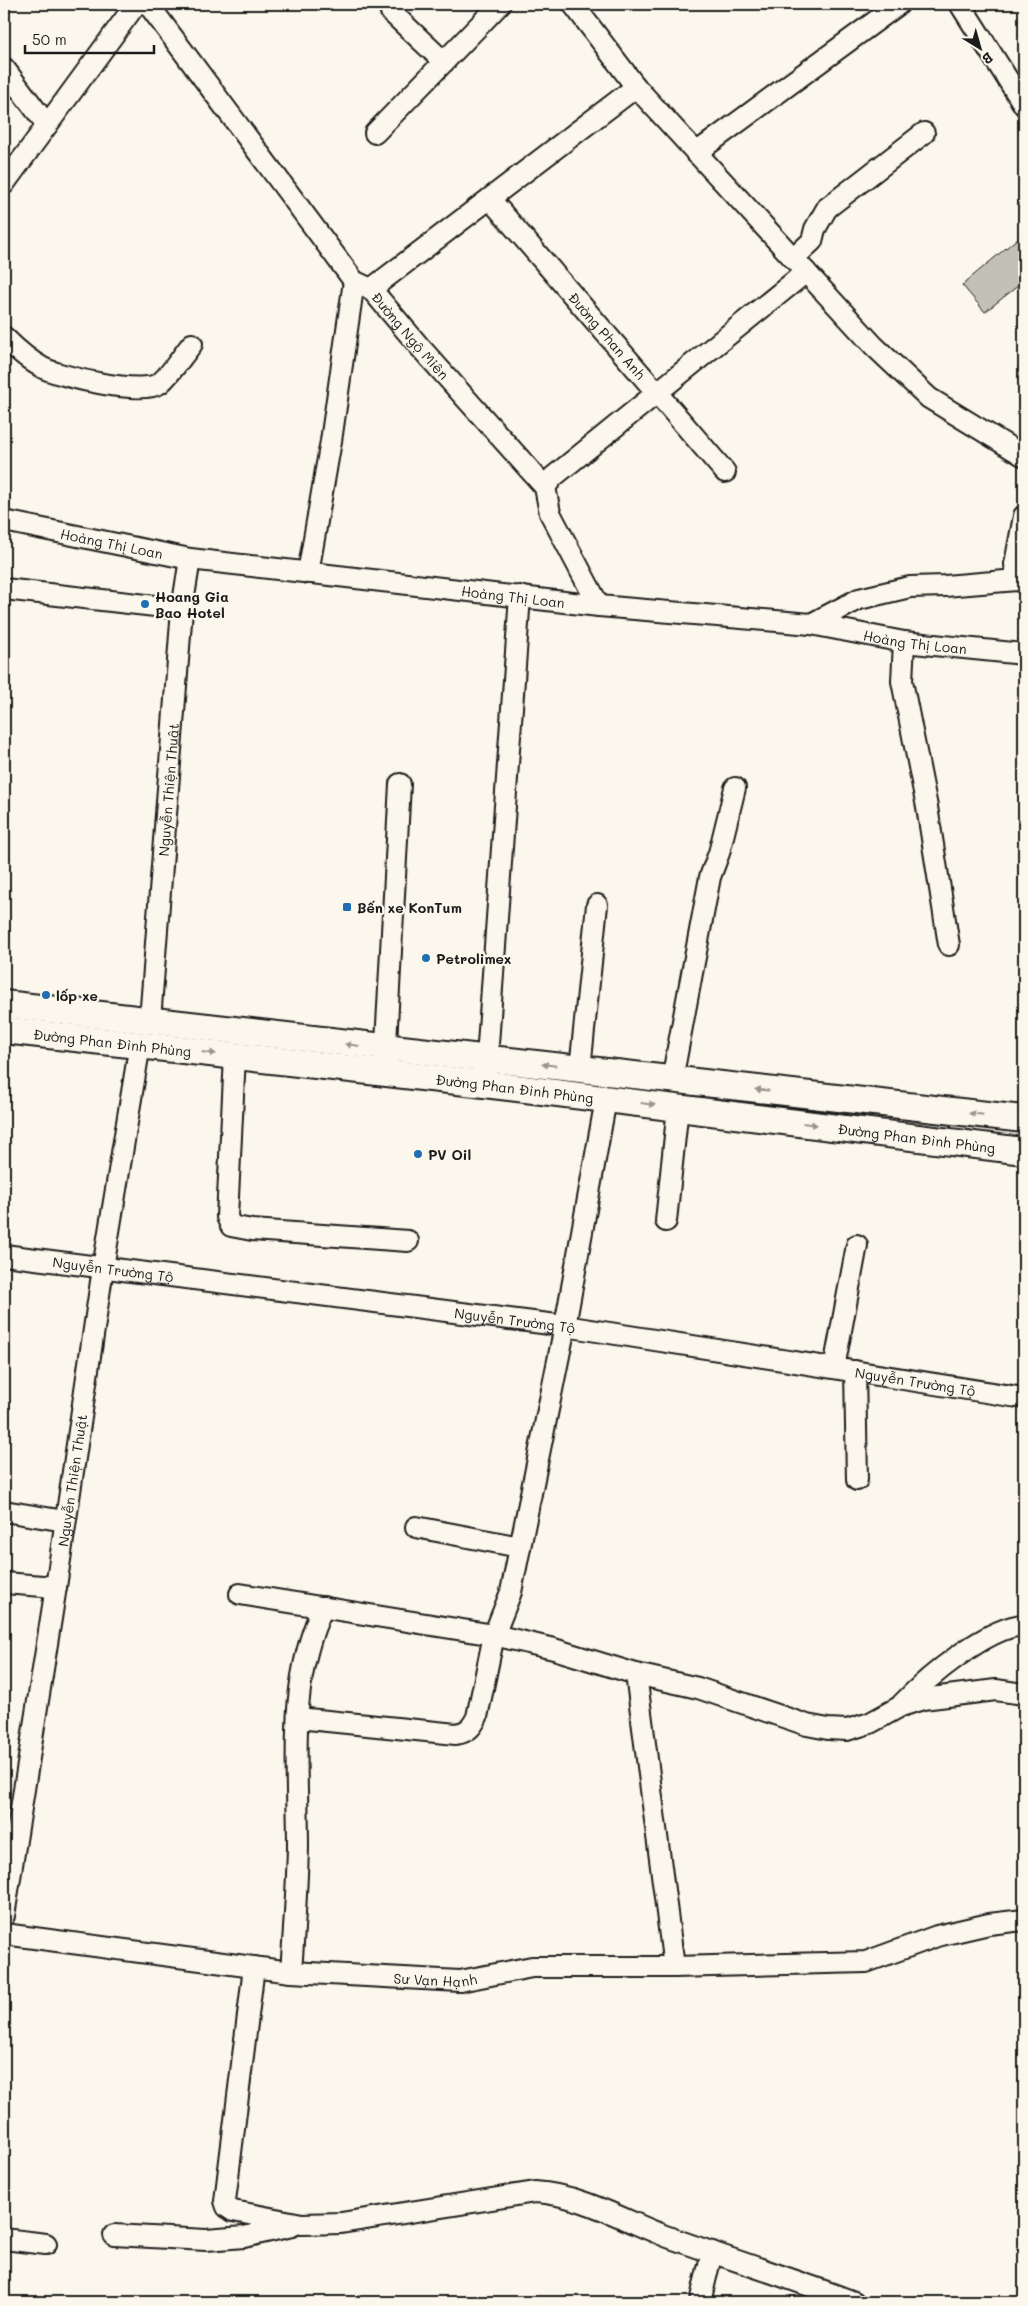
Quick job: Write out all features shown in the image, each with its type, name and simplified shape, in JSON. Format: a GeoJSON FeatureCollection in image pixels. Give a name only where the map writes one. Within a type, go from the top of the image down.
{"type":"FeatureCollection","features":[{"type":"Feature","properties":{"kind":"main road","name":"Đường Phan Đình Phùng"},"geometry":{"type":"LineString","coordinates":[[4,1004],[150,1020],[385,1061]]}},
{"type":"Feature","properties":{"kind":"main road","name":"Đường Phan Đình Phùng"},"geometry":{"type":"LineString","coordinates":[[4,1030],[235,1056],[385,1061],[486,1071],[580,1069],[1024,1119]]}},
{"type":"Feature","properties":{"kind":"main road","name":"Đường Phan Đình Phùng"},"geometry":{"type":"LineString","coordinates":[[486,1071],[606,1099],[1024,1151]]}},
{"type":"Feature","properties":{"kind":"street","name":"Đường Ngộ Miên"},"geometry":{"type":"LineString","coordinates":[[148,4],[363,285],[545,487]]}},
{"type":"Feature","properties":{"kind":"street"},"geometry":{"type":"LineString","coordinates":[[375,132],[500,4]]}},
{"type":"Feature","properties":{"kind":"street"},"geometry":{"type":"LineString","coordinates":[[573,4],[636,87],[874,346],[929,398],[1024,456]]}},
{"type":"Feature","properties":{"kind":"street"},"geometry":{"type":"LineString","coordinates":[[696,153],[899,4]]}},
{"type":"Feature","properties":{"kind":"street"},"geometry":{"type":"LineString","coordinates":[[960,4],[1024,105]]}},
{"type":"Feature","properties":{"kind":"street"},"geometry":{"type":"LineString","coordinates":[[4,184],[129,7]]}},
{"type":"Feature","properties":{"kind":"street"},"geometry":{"type":"LineString","coordinates":[[392,12],[444,62]]}},
{"type":"Feature","properties":{"kind":"street"},"geometry":{"type":"LineString","coordinates":[[4,68],[47,125]]}},
{"type":"Feature","properties":{"kind":"street"},"geometry":{"type":"LineString","coordinates":[[308,573],[331,441],[363,285],[490,199],[636,87]]}},
{"type":"Feature","properties":{"kind":"street"},"geometry":{"type":"LineString","coordinates":[[599,606],[550,513],[545,487],[553,476],[656,393],[800,265],[812,241],[815,229],[827,208],[924,133]]}},
{"type":"Feature","properties":{"kind":"street","name":"Đường Phan Anh"},"geometry":{"type":"LineString","coordinates":[[490,199],[725,472]]}},
{"type":"Feature","properties":{"kind":"street"},"geometry":{"type":"LineString","coordinates":[[4,338],[26,358],[44,368],[87,381],[118,386],[148,386],[159,383],[192,344]]}},
{"type":"Feature","properties":{"kind":"street"},"geometry":{"type":"LineString","coordinates":[[811,624],[859,599],[910,587],[1021,581],[1015,564],[1024,516]]}},
{"type":"Feature","properties":{"kind":"street","name":"Hoàng Thị Loan"},"geometry":{"type":"LineString","coordinates":[[4,521],[190,560],[599,606],[811,624],[904,642],[1024,654]]}},
{"type":"Feature","properties":{"kind":"street","name":"Nguyễn Thiện Thuật"},"geometry":{"type":"LineString","coordinates":[[150,1020],[182,609],[190,560]]}},
{"type":"Feature","properties":{"kind":"street"},"geometry":{"type":"LineString","coordinates":[[4,589],[182,609]]}},
{"type":"Feature","properties":{"kind":"street"},"geometry":{"type":"LineString","coordinates":[[486,1071],[504,791],[520,596]]}},
{"type":"Feature","properties":{"kind":"street"},"geometry":{"type":"LineString","coordinates":[[904,642],[902,681],[927,807],[948,945]]}},
{"type":"Feature","properties":{"kind":"street"},"geometry":{"type":"LineString","coordinates":[[385,1061],[400,784]]}},
{"type":"Feature","properties":{"kind":"street"},"geometry":{"type":"LineString","coordinates":[[672,1080],[710,877],[719,853],[735,788]]}},
{"type":"Feature","properties":{"kind":"street"},"geometry":{"type":"LineString","coordinates":[[580,1069],[596,905]]}},
{"type":"Feature","properties":{"kind":"street","name":"Nguyễn Thiện Thuật"},"geometry":{"type":"LineString","coordinates":[[4,1916],[7,1880],[56,1587],[103,1268],[140,1044]]}},
{"type":"Feature","properties":{"kind":"street"},"geometry":{"type":"LineString","coordinates":[[235,1056],[226,1216],[231,1226],[252,1230],[408,1241]]}},
{"type":"Feature","properties":{"kind":"street"},"geometry":{"type":"LineString","coordinates":[[298,1718],[456,1734],[465,1733],[473,1726],[477,1717],[494,1635],[511,1592],[565,1326],[606,1099]]}},
{"type":"Feature","properties":{"kind":"street"},"geometry":{"type":"LineString","coordinates":[[666,1221],[678,1107]]}},
{"type":"Feature","properties":{"kind":"street"},"geometry":{"type":"LineString","coordinates":[[834,1368],[857,1245]]}},
{"type":"Feature","properties":{"kind":"street","name":"Nguyễn Trường Tộ"},"geometry":{"type":"LineString","coordinates":[[4,1254],[565,1326],[1024,1398]]}},
{"type":"Feature","properties":{"kind":"street"},"geometry":{"type":"LineString","coordinates":[[855,1371],[857,1480]]}},
{"type":"Feature","properties":{"kind":"street"},"geometry":{"type":"LineString","coordinates":[[4,1511],[65,1522]]}},
{"type":"Feature","properties":{"kind":"street"},"geometry":{"type":"LineString","coordinates":[[416,1527],[520,1548]]}},
{"type":"Feature","properties":{"kind":"street"},"geometry":{"type":"LineString","coordinates":[[4,1583],[56,1587]]}},
{"type":"Feature","properties":{"kind":"street"},"geometry":{"type":"LineString","coordinates":[[240,1594],[494,1635],[554,1649],[636,1674],[698,1688],[807,1726],[828,1729],[847,1730],[870,1723],[900,1706],[923,1699],[996,1690],[1024,1694]]}},
{"type":"Feature","properties":{"kind":"street"},"geometry":{"type":"LineString","coordinates":[[291,1972],[296,1896],[297,1704],[306,1656],[314,1627],[323,1607]]}},
{"type":"Feature","properties":{"kind":"street"},"geometry":{"type":"LineString","coordinates":[[900,1706],[925,1680],[977,1643],[1017,1626],[1024,1625]]}},
{"type":"Feature","properties":{"kind":"street"},"geometry":{"type":"LineString","coordinates":[[636,1674],[674,1967]]}},
{"type":"Feature","properties":{"kind":"street","name":"Sư Vạn Hạnh"},"geometry":{"type":"LineString","coordinates":[[4,1934],[291,1972],[460,1981],[532,1967],[674,1967],[866,1962],[937,1936],[989,1924],[1024,1920]]}},
{"type":"Feature","properties":{"kind":"street"},"geometry":{"type":"LineString","coordinates":[[254,1967],[225,2201],[227,2207],[233,2211],[302,2224]]}},
{"type":"Feature","properties":{"kind":"street"},"geometry":{"type":"LineString","coordinates":[[114,2235],[206,2240],[244,2237],[302,2224],[341,2223],[535,2192],[552,2193],[571,2197],[666,2236],[712,2252],[813,2295],[854,2302]]}},
{"type":"Feature","properties":{"kind":"street"},"geometry":{"type":"LineString","coordinates":[[4,2239],[46,2244]]}},
{"type":"Feature","properties":{"kind":"street"},"geometry":{"type":"LineString","coordinates":[[700,2302],[712,2252]]}},
{"type":"Feature","properties":{"kind":"building"},"geometry":{"type":"Polygon","coordinates":[[[1024,233],[1024,281],[985,312],[962,285],[1024,233]]]}},
{"type":"Feature","properties":{"kind":"place","name":"Hoang Gia Bao Hotel"},"geometry":{"type":"Point","coordinates":[145,604]}},
{"type":"Feature","properties":{"kind":"place","name":"Bến xe KonTum"},"geometry":{"type":"Point","coordinates":[347,907]}},
{"type":"Feature","properties":{"kind":"place","name":"Petrolimex"},"geometry":{"type":"Point","coordinates":[426,958]}},
{"type":"Feature","properties":{"kind":"place","name":"lốp xe"},"geometry":{"type":"Point","coordinates":[46,995]}},
{"type":"Feature","properties":{"kind":"place","name":"PV Oil"},"geometry":{"type":"Point","coordinates":[418,1154]}}]}
